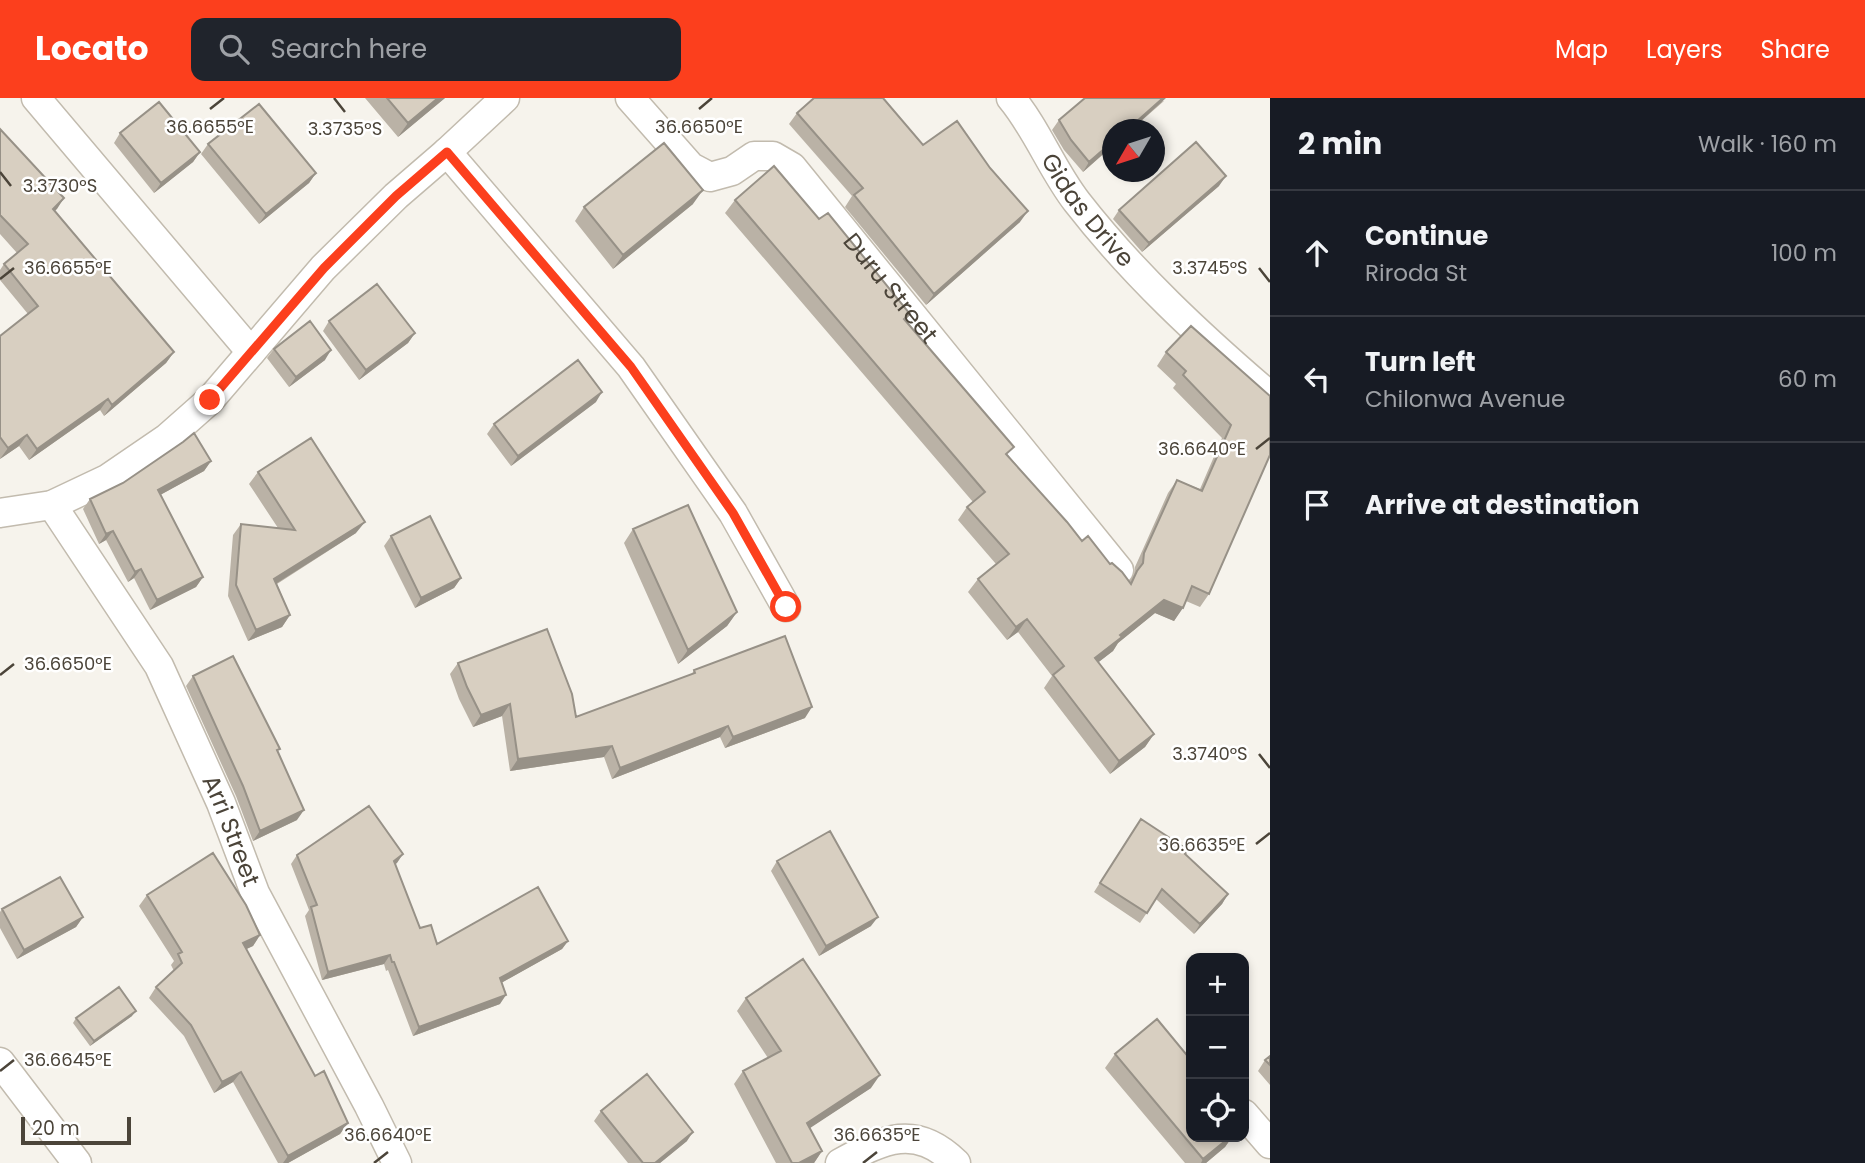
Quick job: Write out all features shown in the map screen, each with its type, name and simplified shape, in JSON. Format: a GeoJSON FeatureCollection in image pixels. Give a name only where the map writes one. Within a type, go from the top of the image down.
{"type":"FeatureCollection","features":[{"type":"Feature","properties":{"kind":"street"},"geometry":{"type":"LineString","coordinates":[[36,98],[251,352]]}},
{"type":"Feature","properties":{"kind":"street"},"geometry":{"type":"LineString","coordinates":[[0,513],[52,505],[107,479],[167,438],[210,400],[324,268],[396,196],[505,98]]}},
{"type":"Feature","properties":{"kind":"street","name":"Duru Street"},"geometry":{"type":"LineString","coordinates":[[630,98],[691,167],[710,177],[732,171],[754,156],[773,156],[792,167],[1119,570]]}},
{"type":"Feature","properties":{"kind":"street","name":"Gidas Drive"},"geometry":{"type":"LineString","coordinates":[[1011,98],[1076,201],[1137,271],[1216,349],[1270,396]]}},
{"type":"Feature","properties":{"kind":"street"},"geometry":{"type":"LineString","coordinates":[[447,152],[631,367],[733,513],[786,607]]}},
{"type":"Feature","properties":{"kind":"street","name":"Arri Street"},"geometry":{"type":"LineString","coordinates":[[52,505],[159,666],[221,803],[255,893],[397,1163]]}},
{"type":"Feature","properties":{"kind":"street"},"geometry":{"type":"LineString","coordinates":[[0,1062],[77,1163]]}},
{"type":"Feature","properties":{"kind":"street"},"geometry":{"type":"LineString","coordinates":[[1249,1120],[1270,1144]]}},
{"type":"Feature","properties":{"kind":"street"},"geometry":{"type":"LineString","coordinates":[[840,1163],[891,1140],[903,1139],[924,1141],[939,1148],[956,1163]]}},
{"type":"Feature","properties":{"kind":"building"},"geometry":{"type":"Polygon","coordinates":[[[387,98],[438,98],[408,123],[387,98]]]}},
{"type":"Feature","properties":{"kind":"building"},"geometry":{"type":"Polygon","coordinates":[[[814,98],[883,98],[923,145],[957,121],[990,168],[1028,211],[934,294],[854,195],[863,188],[797,113],[814,98]]]}},
{"type":"Feature","properties":{"kind":"building"},"geometry":{"type":"Polygon","coordinates":[[[1085,98],[1163,98],[1139,119],[1102,119],[1102,151],[1089,162],[1059,120],[1085,98]]]}},
{"type":"Feature","properties":{"kind":"building"},"geometry":{"type":"Polygon","coordinates":[[[159,102],[200,152],[161,183],[120,133],[159,102]]]}},
{"type":"Feature","properties":{"kind":"building"},"geometry":{"type":"Polygon","coordinates":[[[259,104],[316,173],[266,214],[208,144],[259,104]]]}},
{"type":"Feature","properties":{"kind":"building"},"geometry":{"type":"Polygon","coordinates":[[[0,129],[64,198],[53,209],[174,352],[112,405],[108,399],[37,449],[27,435],[8,448],[0,437],[0,336],[38,306],[4,264],[28,244],[0,215],[0,129]]]}},
{"type":"Feature","properties":{"kind":"building"},"geometry":{"type":"Polygon","coordinates":[[[1196,142],[1226,176],[1149,243],[1119,210],[1151,182],[1165,182],[1165,169],[1196,142]]]}},
{"type":"Feature","properties":{"kind":"building"},"geometry":{"type":"Polygon","coordinates":[[[664,143],[703,190],[623,255],[584,207],[664,143]]]}},
{"type":"Feature","properties":{"kind":"building"},"geometry":{"type":"Polygon","coordinates":[[[774,166],[819,219],[828,213],[910,314],[904,319],[1014,447],[1006,454],[1082,541],[1088,536],[1110,564],[1122,572],[1131,584],[1143,563],[1144,553],[1177,480],[1202,491],[1231,425],[1183,375],[1186,371],[1166,352],[1191,326],[1270,396],[1270,455],[1209,594],[1192,586],[1183,608],[1164,600],[1095,658],[1154,734],[1119,761],[1053,675],[1064,666],[1027,619],[1016,627],[978,579],[1009,554],[967,507],[985,492],[735,200],[774,166]]]}},
{"type":"Feature","properties":{"kind":"building"},"geometry":{"type":"Polygon","coordinates":[[[377,284],[415,333],[366,370],[329,321],[377,284]]]}},
{"type":"Feature","properties":{"kind":"building"},"geometry":{"type":"Polygon","coordinates":[[[310,321],[331,350],[296,377],[274,349],[310,321]]]}},
{"type":"Feature","properties":{"kind":"building"},"geometry":{"type":"Polygon","coordinates":[[[578,360],[602,392],[518,456],[494,424],[578,360]]]}},
{"type":"Feature","properties":{"kind":"building"},"geometry":{"type":"Polygon","coordinates":[[[194,433],[211,461],[158,490],[203,577],[157,600],[141,569],[135,572],[113,531],[106,534],[90,499],[123,483],[194,433]]]}},
{"type":"Feature","properties":{"kind":"building"},"geometry":{"type":"Polygon","coordinates":[[[311,438],[365,522],[274,579],[290,615],[256,630],[236,585],[241,524],[295,530],[258,472],[311,438]]]}},
{"type":"Feature","properties":{"kind":"building"},"geometry":{"type":"Polygon","coordinates":[[[688,505],[737,612],[688,650],[633,529],[688,505]]]}},
{"type":"Feature","properties":{"kind":"building"},"geometry":{"type":"Polygon","coordinates":[[[430,516],[461,578],[421,598],[391,536],[430,516]]]}},
{"type":"Feature","properties":{"kind":"building"},"geometry":{"type":"Polygon","coordinates":[[[547,629],[572,694],[576,717],[785,636],[812,707],[733,737],[728,726],[620,768],[612,746],[518,759],[510,704],[481,715],[458,663],[547,629]]]}},
{"type":"Feature","properties":{"kind":"building"},"geometry":{"type":"Polygon","coordinates":[[[233,656],[280,749],[277,750],[304,810],[260,831],[243,786],[193,676],[233,656]]]}},
{"type":"Feature","properties":{"kind":"building"},"geometry":{"type":"Polygon","coordinates":[[[369,806],[403,854],[394,861],[420,928],[431,925],[437,944],[538,887],[568,941],[500,978],[506,995],[419,1027],[390,955],[328,972],[311,907],[317,905],[297,855],[369,806]]]}},
{"type":"Feature","properties":{"kind":"building"},"geometry":{"type":"Polygon","coordinates":[[[1141,819],[1188,850],[1185,854],[1228,894],[1200,924],[1162,889],[1147,913],[1100,883],[1141,819]]]}},
{"type":"Feature","properties":{"kind":"building"},"geometry":{"type":"Polygon","coordinates":[[[830,831],[878,917],[826,946],[777,861],[830,831]]]}},
{"type":"Feature","properties":{"kind":"building"},"geometry":{"type":"Polygon","coordinates":[[[213,853],[246,905],[260,935],[243,943],[315,1076],[324,1071],[348,1123],[288,1156],[241,1072],[222,1082],[191,1025],[156,987],[182,963],[178,954],[182,952],[147,895],[213,853]]]}},
{"type":"Feature","properties":{"kind":"building"},"geometry":{"type":"Polygon","coordinates":[[[60,877],[83,917],[24,950],[2,909],[60,877]]]}},
{"type":"Feature","properties":{"kind":"building"},"geometry":{"type":"Polygon","coordinates":[[[803,959],[880,1075],[807,1123],[822,1151],[799,1163],[792,1163],[743,1071],[781,1051],[746,998],[803,959]]]}},
{"type":"Feature","properties":{"kind":"building"},"geometry":{"type":"Polygon","coordinates":[[[119,987],[136,1011],[94,1041],[76,1018],[119,987]]]}},
{"type":"Feature","properties":{"kind":"building"},"geometry":{"type":"Polygon","coordinates":[[[1157,1019],[1186,1054],[1186,1139],[1115,1054],[1157,1019]]]}},
{"type":"Feature","properties":{"kind":"building"},"geometry":{"type":"Polygon","coordinates":[[[647,1074],[693,1132],[655,1163],[643,1163],[601,1111],[647,1074]]]}},
{"type":"Feature","properties":{"kind":"building"},"geometry":{"type":"Polygon","coordinates":[[[1189,1142],[1224,1142],[1203,1159],[1189,1142]]]}},
{"type":"Feature","properties":{"kind":"route"},"geometry":{"type":"LineString","coordinates":[[210,400],[324,268],[396,196],[447,152],[631,367],[733,513],[786,607]]}}]}
